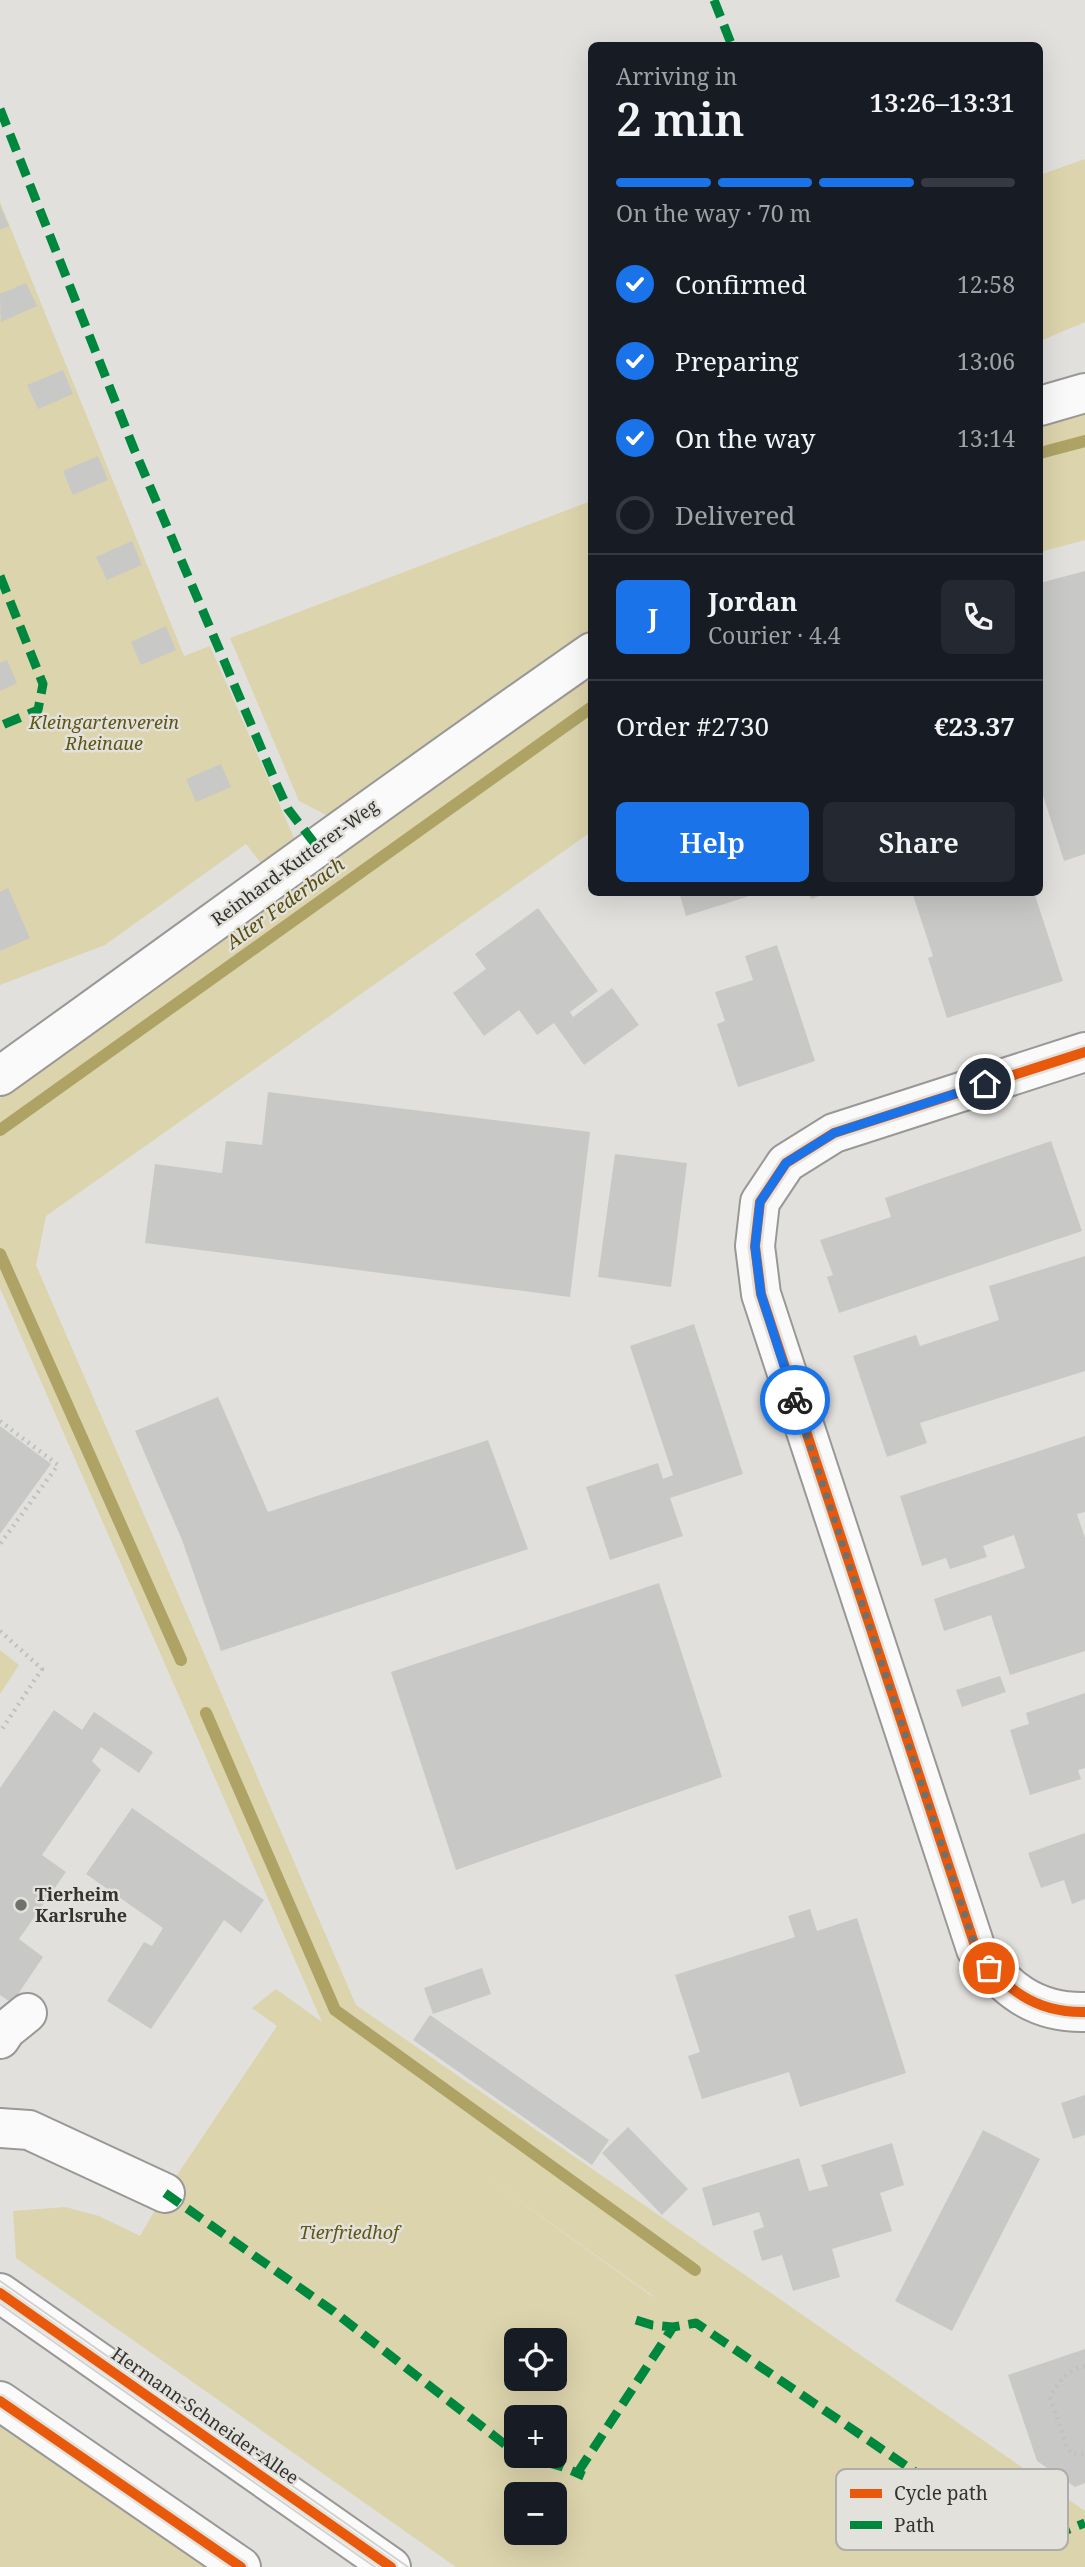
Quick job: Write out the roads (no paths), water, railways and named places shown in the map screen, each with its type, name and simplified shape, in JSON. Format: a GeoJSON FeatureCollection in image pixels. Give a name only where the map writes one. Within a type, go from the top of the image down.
{"type":"FeatureCollection","features":[{"type":"Feature","properties":{"kind":"street"},"geometry":{"type":"LineString","coordinates":[[1043,405],[1085,393]]}},
{"type":"Feature","properties":{"kind":"street","name":"Reinhard-Kutterer-Weg"},"geometry":{"type":"LineString","coordinates":[[0,1076],[318,848],[407,780],[588,655]]}},
{"type":"Feature","properties":{"kind":"street"},"geometry":{"type":"LineString","coordinates":[[1085,1052],[834,1133],[786,1163],[760,1202],[755,1247],[761,1294],[976,1949],[989,1968],[1010,1989],[1030,2001],[1066,2012],[1085,2012]]}},
{"type":"Feature","properties":{"kind":"street"},"geometry":{"type":"LineString","coordinates":[[0,2039],[6,2030],[27,2013]]}},
{"type":"Feature","properties":{"kind":"street"},"geometry":{"type":"LineString","coordinates":[[0,2128],[29,2130],[165,2193]]}},
{"type":"Feature","properties":{"kind":"street","name":"Hermann-Schneider-Allee"},"geometry":{"type":"LineString","coordinates":[[0,2293],[391,2567]]}},
{"type":"Feature","properties":{"kind":"street"},"geometry":{"type":"LineString","coordinates":[[0,2401],[241,2567]]}},
{"type":"Feature","properties":{"kind":"waterway","name":"Alter Federbach"},"geometry":{"type":"LineString","coordinates":[[1043,452],[1085,441]]}},
{"type":"Feature","properties":{"kind":"waterway","name":"Alter Federbach"},"geometry":{"type":"LineString","coordinates":[[0,1130],[588,710]]}},
{"type":"Feature","properties":{"kind":"waterway"},"geometry":{"type":"LineString","coordinates":[[0,1254],[181,1660]]}},
{"type":"Feature","properties":{"kind":"waterway"},"geometry":{"type":"LineString","coordinates":[[206,1713],[335,2010],[695,2270]]}},
{"type":"Feature","properties":{"kind":"tram line"},"geometry":{"type":"LineString","coordinates":[[0,2281],[408,2567]]}},
{"type":"Feature","properties":{"kind":"tram line"},"geometry":{"type":"LineString","coordinates":[[0,2304],[375,2567]]}},
{"type":"Feature","properties":{"kind":"place","name":"Tierheim Karlsruhe"},"geometry":{"type":"Point","coordinates":[21,1905]}},
{"type":"Feature","properties":{"kind":"park label","name":"Kleingartenverein Rheinaue"},"geometry":{"type":"Point","coordinates":[104,733]}},
{"type":"Feature","properties":{"kind":"park label","name":"Tierfriedhof"},"geometry":{"type":"Point","coordinates":[349,2233]}}]}
